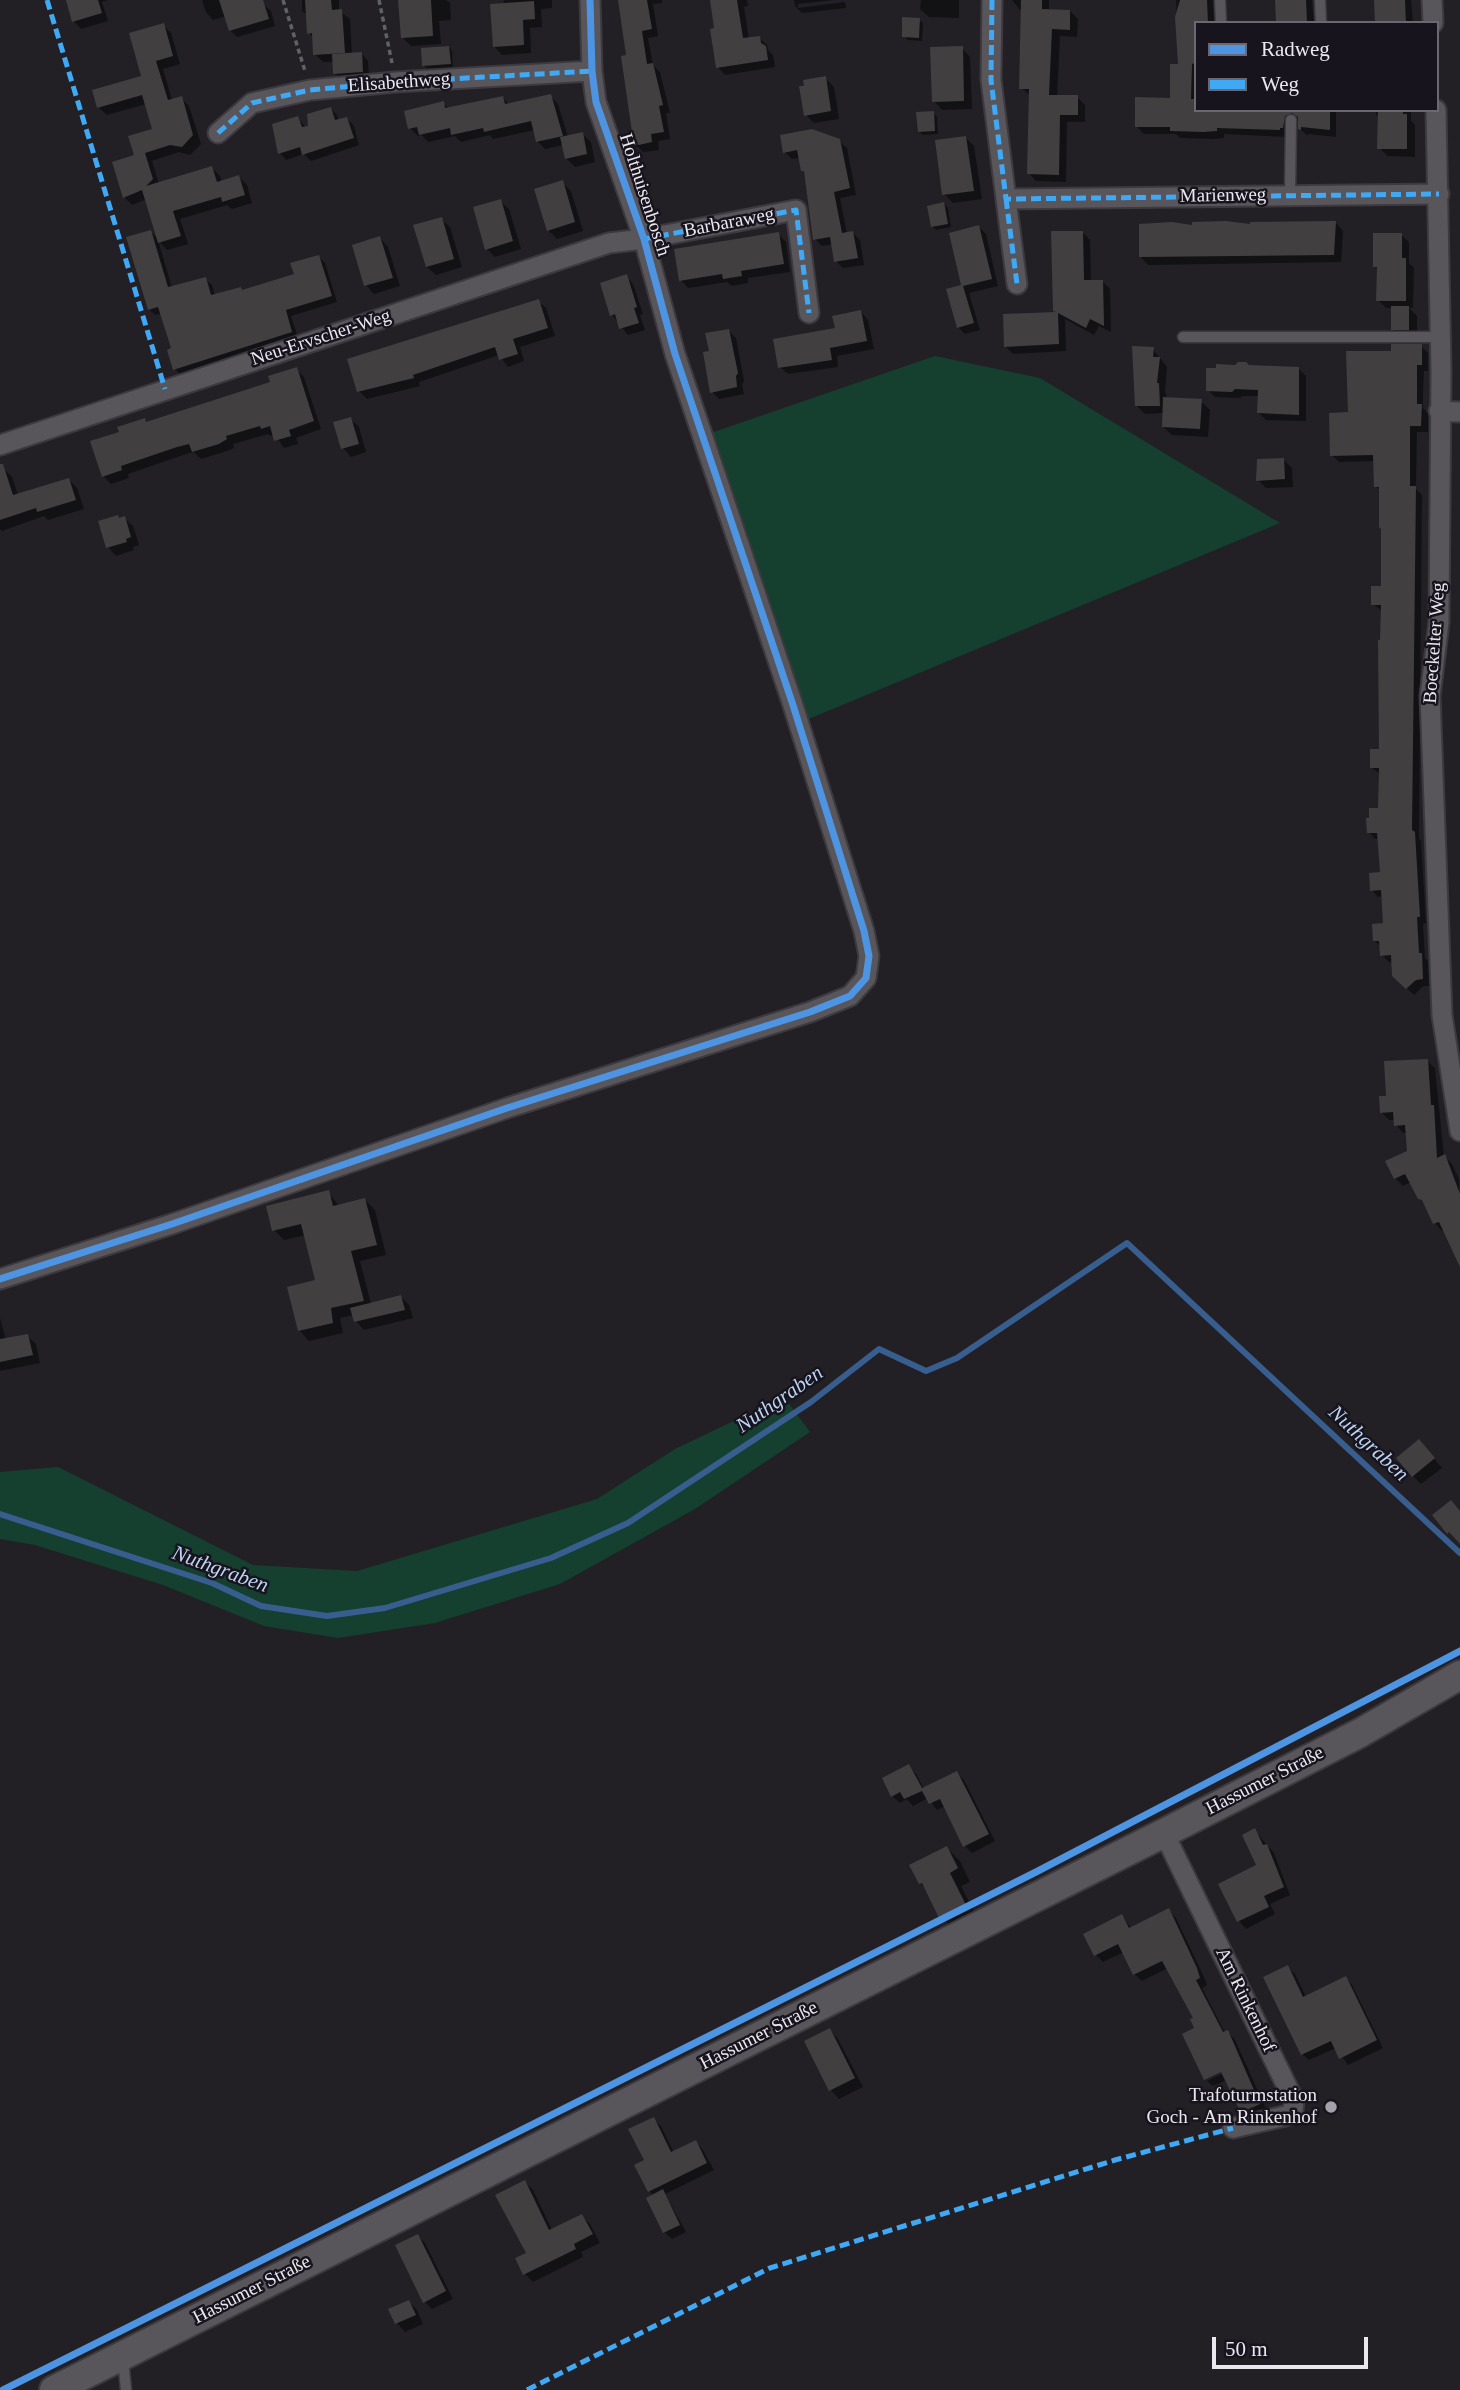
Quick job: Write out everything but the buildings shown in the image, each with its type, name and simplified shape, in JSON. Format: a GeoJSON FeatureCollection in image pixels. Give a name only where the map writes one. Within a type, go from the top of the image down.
{"type":"FeatureCollection","features":[{"type":"Feature","properties":{"kind":"street","name":"Holthuisenbosch"},"geometry":{"type":"LineString","coordinates":[[0,1279],[160,1228],[507,1108],[810,1012],[850,996],[866,978],[869,956],[864,931],[792,702],[675,354],[644,239],[596,102],[592,71],[590,0]]}},
{"type":"Feature","properties":{"kind":"street"},"geometry":{"type":"LineString","coordinates":[[992,0],[991,80],[1017,284]]}},
{"type":"Feature","properties":{"kind":"street"},"geometry":{"type":"LineString","coordinates":[[1432,0],[1433,21]]}},
{"type":"Feature","properties":{"kind":"street","name":"Elisabethweg"},"geometry":{"type":"LineString","coordinates":[[218,132],[252,103],[310,90],[396,82],[592,71]]}},
{"type":"Feature","properties":{"kind":"street","name":"Boeckelter Weg"},"geometry":{"type":"LineString","coordinates":[[1436,112],[1441,337],[1439,622],[1430,696],[1460,1131]]}},
{"type":"Feature","properties":{"kind":"street","name":"Marienweg"},"geometry":{"type":"LineString","coordinates":[[1006,199],[1439,194]]}},
{"type":"Feature","properties":{"kind":"street","name":"Barbaraweg"},"geometry":{"type":"LineString","coordinates":[[644,239],[796,210],[809,313]]}},
{"type":"Feature","properties":{"kind":"street","name":"Neu-Ervscher-Weg"},"geometry":{"type":"LineString","coordinates":[[0,445],[609,243],[644,239]]}},
{"type":"Feature","properties":{"kind":"street"},"geometry":{"type":"LineString","coordinates":[[1439,411],[1460,412]]}},
{"type":"Feature","properties":{"kind":"street","name":"Hassumer Straße"},"geometry":{"type":"LineString","coordinates":[[54,2390],[1164,1833],[1360,1732],[1460,1675]]}},
{"type":"Feature","properties":{"kind":"street","name":"Am Rinkenhof"},"geometry":{"type":"LineString","coordinates":[[1164,1833],[1294,2101],[1289,2115],[1233,2128]]}},
{"type":"Feature","properties":{"kind":"lane"},"geometry":{"type":"LineString","coordinates":[[1220,0],[1222,21]]}},
{"type":"Feature","properties":{"kind":"lane"},"geometry":{"type":"LineString","coordinates":[[1320,0],[1321,21]]}},
{"type":"Feature","properties":{"kind":"lane"},"geometry":{"type":"LineString","coordinates":[[1290,195],[1291,120]]}},
{"type":"Feature","properties":{"kind":"lane"},"geometry":{"type":"LineString","coordinates":[[1184,338],[1441,337]]}},
{"type":"Feature","properties":{"kind":"lane"},"geometry":{"type":"LineString","coordinates":[[122,2356],[126,2390]]}},
{"type":"Feature","properties":{"kind":"path"},"geometry":{"type":"LineString","coordinates":[[283,0],[310,90]]}},
{"type":"Feature","properties":{"kind":"path"},"geometry":{"type":"LineString","coordinates":[[379,0],[396,82]]}},
{"type":"Feature","properties":{"kind":"green space"},"geometry":{"type":"Polygon","coordinates":[[[935,356],[1040,378],[1280,523],[799,723],[702,436],[935,356]]]}},
{"type":"Feature","properties":{"kind":"green space"},"geometry":{"type":"Polygon","coordinates":[[[784,1397],[810,1432],[695,1509],[560,1584],[435,1623],[338,1638],[264,1626],[163,1585],[35,1545],[0,1539],[0,1472],[58,1467],[253,1565],[357,1571],[597,1499],[675,1449],[784,1397]]]}},
{"type":"Feature","properties":{"kind":"waterway","name":"Nuthgraben"},"geometry":{"type":"LineString","coordinates":[[0,1514],[212,1583],[261,1606],[327,1616],[385,1608],[551,1558],[628,1523],[811,1402],[879,1349],[926,1371],[957,1358],[1127,1243],[1460,1553]]}},
{"type":"Feature","properties":{"kind":"marked path"},"geometry":{"type":"LineString","coordinates":[[47,0],[165,389]]}},
{"type":"Feature","properties":{"kind":"marked path"},"geometry":{"type":"LineString","coordinates":[[992,0],[991,80],[1006,199],[1439,194]]}},
{"type":"Feature","properties":{"kind":"marked path"},"geometry":{"type":"LineString","coordinates":[[218,133],[252,103],[310,90],[396,82],[592,71]]}},
{"type":"Feature","properties":{"kind":"marked path"},"geometry":{"type":"LineString","coordinates":[[1006,199],[1017,284]]}},
{"type":"Feature","properties":{"kind":"marked path"},"geometry":{"type":"LineString","coordinates":[[644,239],[796,210],[809,313]]}},
{"type":"Feature","properties":{"kind":"marked path"},"geometry":{"type":"LineString","coordinates":[[527,2390],[770,2268],[1115,2160],[1233,2128]]}},
{"type":"Feature","properties":{"kind":"cycle path"},"geometry":{"type":"LineString","coordinates":[[0,1279],[172,1224],[507,1108],[810,1012],[850,996],[866,978],[869,956],[864,931],[792,702],[675,354],[644,239],[596,102],[592,71],[590,0]]}},
{"type":"Feature","properties":{"kind":"cycle path"},"geometry":{"type":"LineString","coordinates":[[3,2390],[1036,1872],[1460,1651]]}},
{"type":"Feature","properties":{"kind":"place","name":"Trafoturmstation Goch - Am Rinkenhof"},"geometry":{"type":"Point","coordinates":[1331,2107]}}]}
